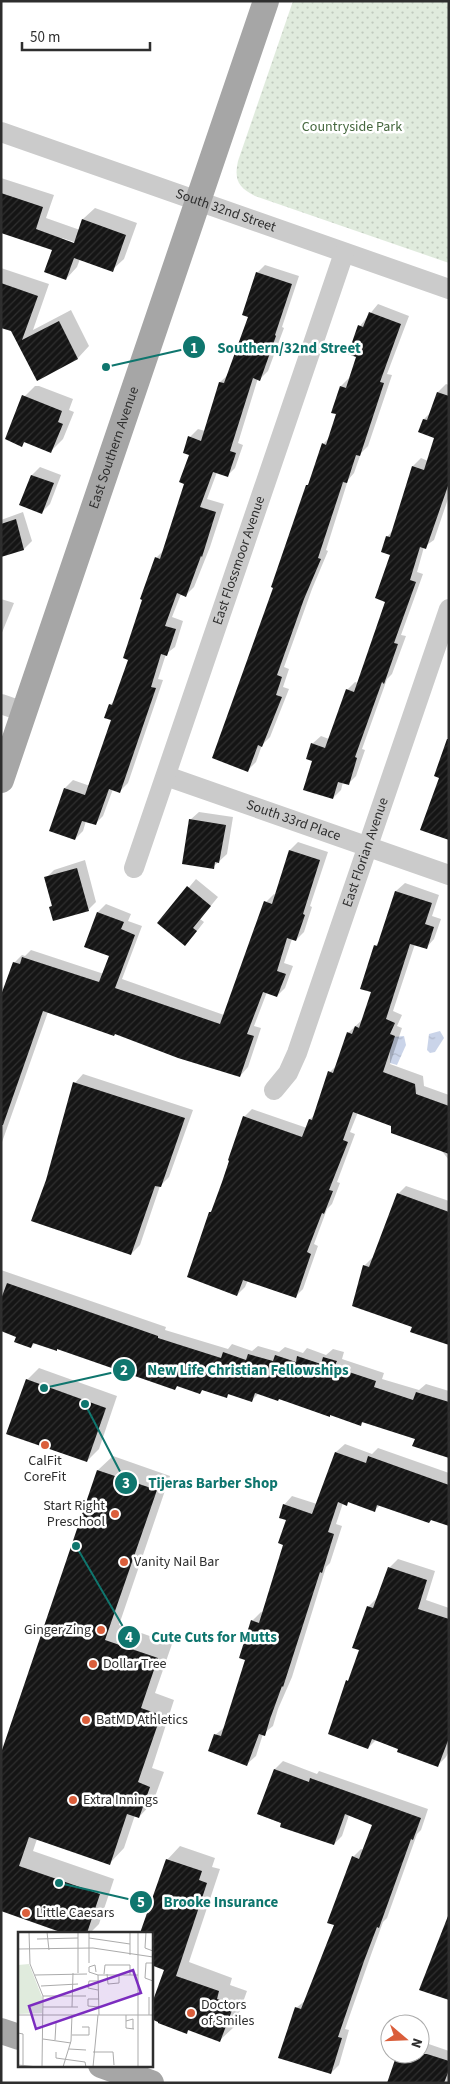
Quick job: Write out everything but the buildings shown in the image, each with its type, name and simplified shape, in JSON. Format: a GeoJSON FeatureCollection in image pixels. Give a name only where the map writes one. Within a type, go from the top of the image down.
{"type":"FeatureCollection","features":[{"type":"Feature","properties":{"kind":"main road","name":"East Southern Avenue"},"geometry":{"type":"LineString","coordinates":[[1,780],[13,708],[199,201],[266,1]]}},
{"type":"Feature","properties":{"kind":"main road"},"geometry":{"type":"LineString","coordinates":[[1,2031],[18,2037]]}},
{"type":"Feature","properties":{"kind":"main road"},"geometry":{"type":"LineString","coordinates":[[104,2066],[151,2083]]}},
{"type":"Feature","properties":{"kind":"street","name":"South 32nd Street"},"geometry":{"type":"LineString","coordinates":[[1,132],[449,289]]}},
{"type":"Feature","properties":{"kind":"street","name":"East Flossmoor Avenue"},"geometry":{"type":"LineString","coordinates":[[134,868],[344,253]]}},
{"type":"Feature","properties":{"kind":"street","name":"East Florian Avenue"},"geometry":{"type":"LineString","coordinates":[[274,1090],[288,1073],[297,1053],[449,609]]}},
{"type":"Feature","properties":{"kind":"street","name":"South 33rd Place"},"geometry":{"type":"LineString","coordinates":[[166,776],[449,875]]}},
{"type":"Feature","properties":{"kind":"green space","name":"Countryside Park"},"geometry":{"type":"Polygon","coordinates":[[[293,1],[449,1],[449,263],[255,196],[241,186],[237,178],[238,161],[293,1]]]}},
{"type":"Feature","properties":{"kind":"water"},"geometry":{"type":"Polygon","coordinates":[[[440,1031],[444,1038],[435,1052],[430,1053],[427,1050],[429,1034],[440,1031]]]}},
{"type":"Feature","properties":{"kind":"water"},"geometry":{"type":"Polygon","coordinates":[[[404,1036],[406,1045],[397,1065],[390,1063],[390,1045],[393,1037],[404,1036]]]}},
{"type":"Feature","properties":{"kind":"place","name":"Southern/32nd Street"},"geometry":{"type":"Point","coordinates":[106,367]}},
{"type":"Feature","properties":{"kind":"place","name":"New Life Christian Fellowships"},"geometry":{"type":"Point","coordinates":[44,1388]}},
{"type":"Feature","properties":{"kind":"place","name":"Tijeras Barber Shop"},"geometry":{"type":"Point","coordinates":[85,1404]}},
{"type":"Feature","properties":{"kind":"place","name":"CalFit CoreFit"},"geometry":{"type":"Point","coordinates":[45,1445]}},
{"type":"Feature","properties":{"kind":"place","name":"Start Right Preschool"},"geometry":{"type":"Point","coordinates":[115,1514]}},
{"type":"Feature","properties":{"kind":"place","name":"Cute Cuts for Mutts"},"geometry":{"type":"Point","coordinates":[76,1546]}},
{"type":"Feature","properties":{"kind":"place","name":"Vanity Nail Bar"},"geometry":{"type":"Point","coordinates":[124,1562]}},
{"type":"Feature","properties":{"kind":"place","name":"Ginger Zing"},"geometry":{"type":"Point","coordinates":[101,1630]}},
{"type":"Feature","properties":{"kind":"place","name":"Dollar Tree"},"geometry":{"type":"Point","coordinates":[93,1664]}},
{"type":"Feature","properties":{"kind":"place","name":"BatMD Athletics"},"geometry":{"type":"Point","coordinates":[86,1720]}},
{"type":"Feature","properties":{"kind":"place","name":"Extra Innings"},"geometry":{"type":"Point","coordinates":[73,1800]}},
{"type":"Feature","properties":{"kind":"place","name":"Brooke Insurance"},"geometry":{"type":"Point","coordinates":[59,1883]}},
{"type":"Feature","properties":{"kind":"place","name":"Little Caesars"},"geometry":{"type":"Point","coordinates":[26,1913]}},
{"type":"Feature","properties":{"kind":"place","name":"Doctors of Smiles"},"geometry":{"type":"Point","coordinates":[191,2013]}}]}
